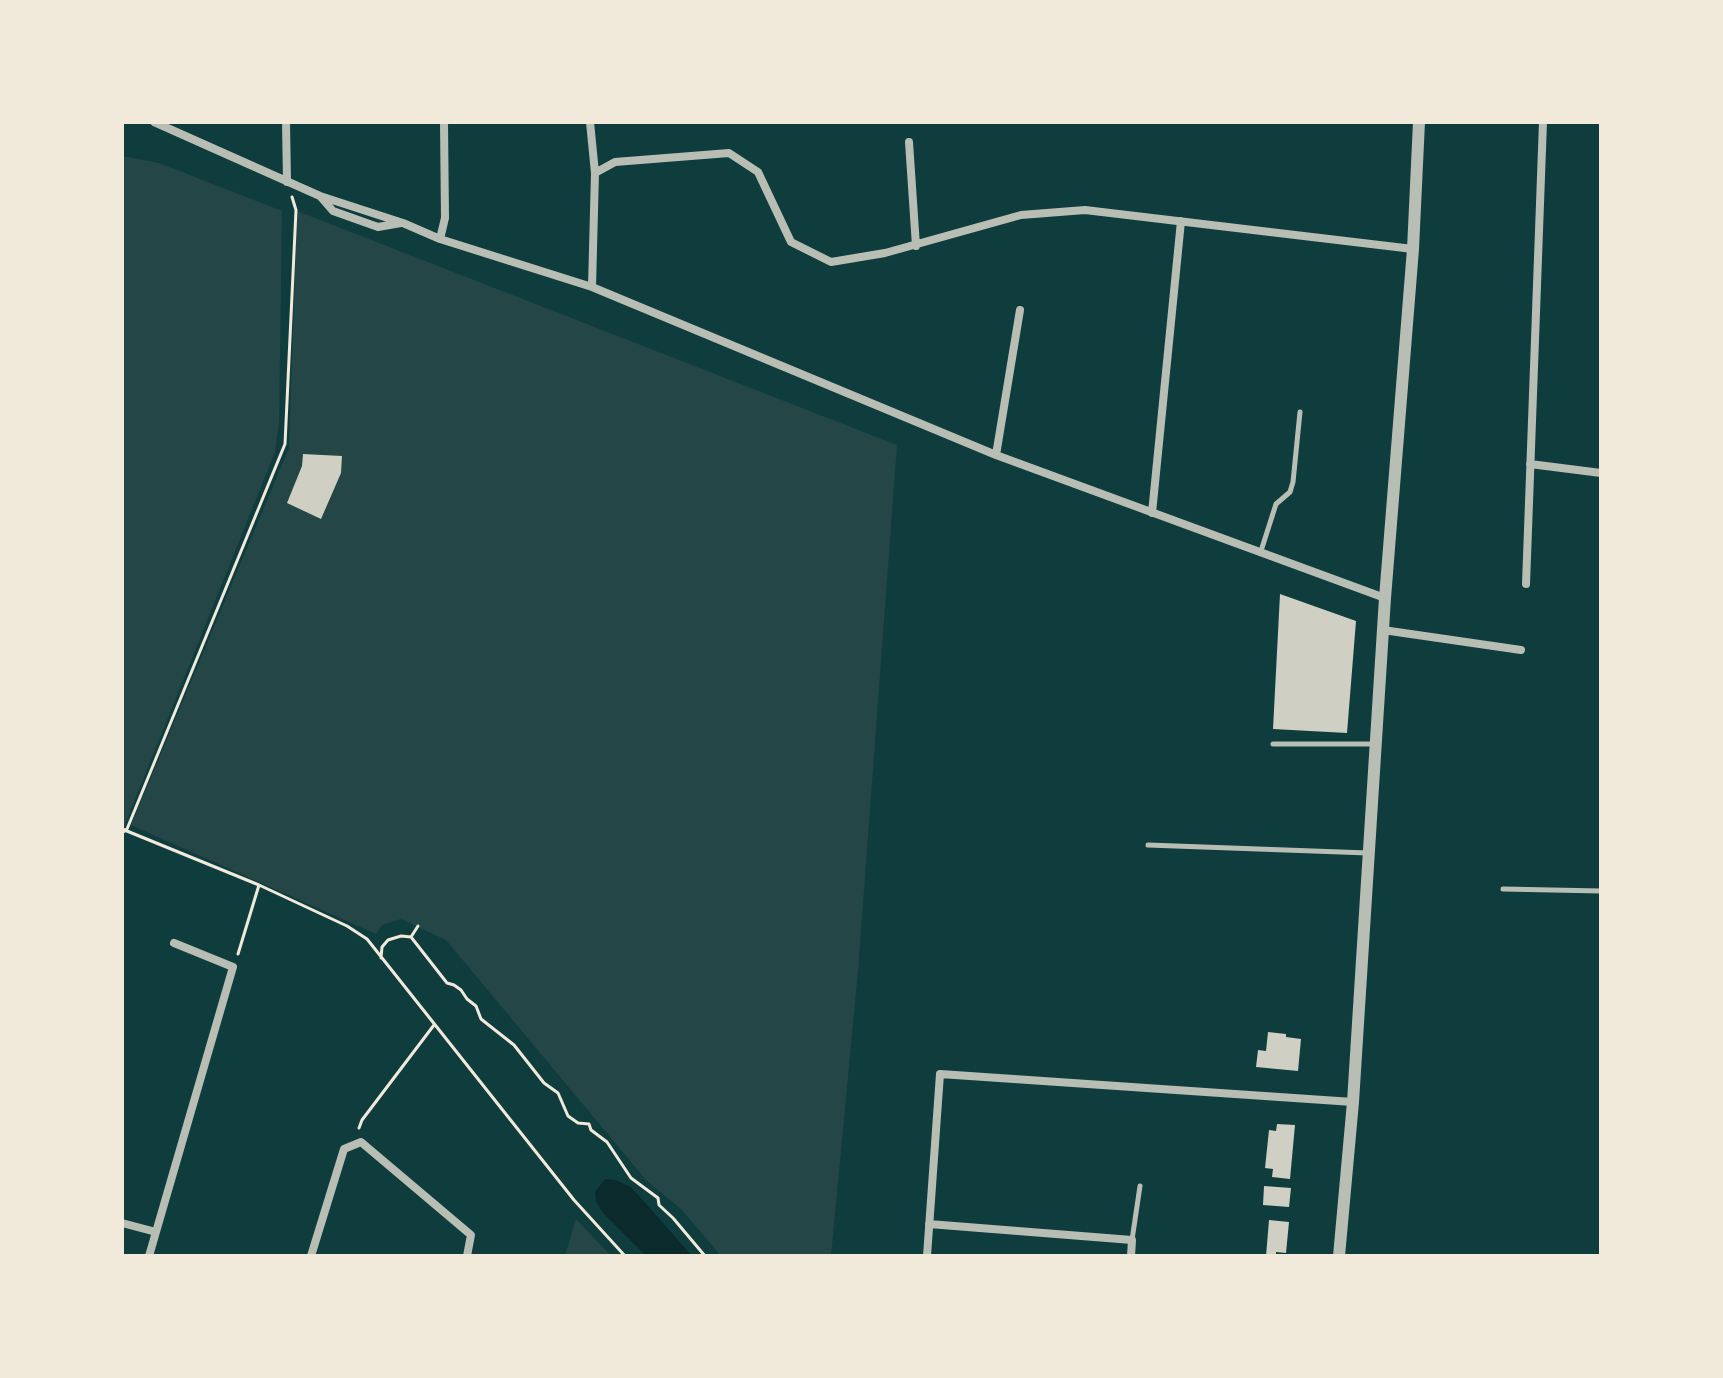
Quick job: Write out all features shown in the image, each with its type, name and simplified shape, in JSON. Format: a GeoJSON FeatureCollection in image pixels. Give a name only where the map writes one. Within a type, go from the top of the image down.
{"type":"FeatureCollection","features":[{"type":"Feature","properties":{"kind":"street"},"geometry":{"type":"LineString","coordinates":[[154,122],[320,196],[403,223],[440,239],[592,287],[996,455],[1385,598]]}},
{"type":"Feature","properties":{"kind":"street"},"geometry":{"type":"LineString","coordinates":[[286,122],[287,182]]}},
{"type":"Feature","properties":{"kind":"street"},"geometry":{"type":"LineString","coordinates":[[440,239],[445,218],[444,122]]}},
{"type":"Feature","properties":{"kind":"street"},"geometry":{"type":"LineString","coordinates":[[590,122],[595,173],[592,287]]}},
{"type":"Feature","properties":{"kind":"street"},"geometry":{"type":"LineString","coordinates":[[1339,1256],[1353,1102],[1385,598],[1413,249],[1419,122]]}},
{"type":"Feature","properties":{"kind":"street"},"geometry":{"type":"LineString","coordinates":[[1526,584],[1543,122]]}},
{"type":"Feature","properties":{"kind":"street"},"geometry":{"type":"LineString","coordinates":[[909,142],[916,246]]}},
{"type":"Feature","properties":{"kind":"street"},"geometry":{"type":"LineString","coordinates":[[595,173],[615,162],[729,153],[758,172],[791,242],[831,262],[916,246],[1021,215],[1085,210],[1413,249]]}},
{"type":"Feature","properties":{"kind":"street"},"geometry":{"type":"LineString","coordinates":[[1152,513],[1181,221]]}},
{"type":"Feature","properties":{"kind":"street"},"geometry":{"type":"LineString","coordinates":[[996,455],[1020,310]]}},
{"type":"Feature","properties":{"kind":"street"},"geometry":{"type":"LineString","coordinates":[[1530,464],[1601,473]]}},
{"type":"Feature","properties":{"kind":"street"},"geometry":{"type":"LineString","coordinates":[[1383,630],[1521,650]]}},
{"type":"Feature","properties":{"kind":"street"},"geometry":{"type":"LineString","coordinates":[[149,1256],[233,967],[174,943]]}},
{"type":"Feature","properties":{"kind":"street"},"geometry":{"type":"LineString","coordinates":[[927,1256],[940,1074],[1353,1102]]}},
{"type":"Feature","properties":{"kind":"street"},"geometry":{"type":"LineString","coordinates":[[311,1256],[344,1149],[361,1142],[471,1235],[467,1256]]}},
{"type":"Feature","properties":{"kind":"street"},"geometry":{"type":"LineString","coordinates":[[122,1223],[156,1232]]}},
{"type":"Feature","properties":{"kind":"street"},"geometry":{"type":"LineString","coordinates":[[929,1224],[1132,1240],[1131,1256]]}},
{"type":"Feature","properties":{"kind":"lane"},"geometry":{"type":"LineString","coordinates":[[1261,552],[1276,504],[1290,492],[1293,482],[1300,412]]}},
{"type":"Feature","properties":{"kind":"lane"},"geometry":{"type":"LineString","coordinates":[[1273,744],[1376,744]]}},
{"type":"Feature","properties":{"kind":"lane"},"geometry":{"type":"LineString","coordinates":[[1148,845],[1369,853]]}},
{"type":"Feature","properties":{"kind":"lane"},"geometry":{"type":"LineString","coordinates":[[1503,889],[1601,891]]}},
{"type":"Feature","properties":{"kind":"lane"},"geometry":{"type":"LineString","coordinates":[[1132,1240],[1140,1186]]}},
{"type":"Feature","properties":{"kind":"path"},"geometry":{"type":"LineString","coordinates":[[287,182],[296,210],[285,444],[124,830],[259,885],[347,926],[373,946],[574,1200],[625,1256]]}},
{"type":"Feature","properties":{"kind":"path"},"geometry":{"type":"LineString","coordinates":[[233,967],[259,885]]}},
{"type":"Feature","properties":{"kind":"path"},"geometry":{"type":"LineString","coordinates":[[411,937],[418,926]]}},
{"type":"Feature","properties":{"kind":"path"},"geometry":{"type":"LineString","coordinates":[[373,946],[401,936],[411,937],[447,983],[454,985],[476,1006],[481,1019],[514,1045],[544,1083],[558,1093],[568,1116],[578,1123],[589,1124],[591,1130],[607,1142],[631,1178],[658,1198],[659,1205],[705,1256]]}},
{"type":"Feature","properties":{"kind":"path"},"geometry":{"type":"LineString","coordinates":[[381,958],[382,947],[388,940]]}},
{"type":"Feature","properties":{"kind":"path"},"geometry":{"type":"LineString","coordinates":[[362,1120],[434,1025]]}},
{"type":"Feature","properties":{"kind":"shaded area"},"geometry":{"type":"Polygon","coordinates":[[[122,156],[159,163],[282,211],[279,422],[275,452],[122,832],[122,156]]]}},
{"type":"Feature","properties":{"kind":"shaded area"},"geometry":{"type":"Polygon","coordinates":[[[297,211],[897,445],[858,971],[831,1256],[721,1256],[682,1210],[646,1180],[446,940],[401,919],[382,925],[376,934],[131,825],[289,448],[297,211]]]}},
{"type":"Feature","properties":{"kind":"shaded area"},"geometry":{"type":"Polygon","coordinates":[[[605,1179],[616,1180],[632,1188],[692,1256],[646,1256],[603,1213],[596,1201],[595,1192],[605,1179]]]}},
{"type":"Feature","properties":{"kind":"shaded area"},"geometry":{"type":"Polygon","coordinates":[[[576,1219],[611,1256],[565,1256],[576,1219]]]}},
{"type":"Feature","properties":{"kind":"building"},"geometry":{"type":"Polygon","coordinates":[[[303,454],[342,456],[341,473],[321,519],[287,503],[302,466],[303,454]]]}},
{"type":"Feature","properties":{"kind":"building"},"geometry":{"type":"Polygon","coordinates":[[[1280,594],[1356,621],[1347,733],[1273,729],[1280,594]]]}},
{"type":"Feature","properties":{"kind":"building"},"geometry":{"type":"Polygon","coordinates":[[[1268,1032],[1301,1039],[1298,1071],[1256,1067],[1258,1050],[1266,1051],[1268,1032]]]}},
{"type":"Feature","properties":{"kind":"building"},"geometry":{"type":"Polygon","coordinates":[[[1277,1124],[1295,1125],[1290,1179],[1272,1177],[1273,1169],[1265,1168],[1269,1130],[1276,1131],[1277,1124]]]}},
{"type":"Feature","properties":{"kind":"building"},"geometry":{"type":"Polygon","coordinates":[[[1264,1186],[1291,1188],[1289,1207],[1263,1205],[1264,1186]]]}},
{"type":"Feature","properties":{"kind":"building"},"geometry":{"type":"Polygon","coordinates":[[[1269,1220],[1289,1222],[1286,1253],[1276,1252],[1276,1256],[1266,1256],[1269,1220]]]}}]}
